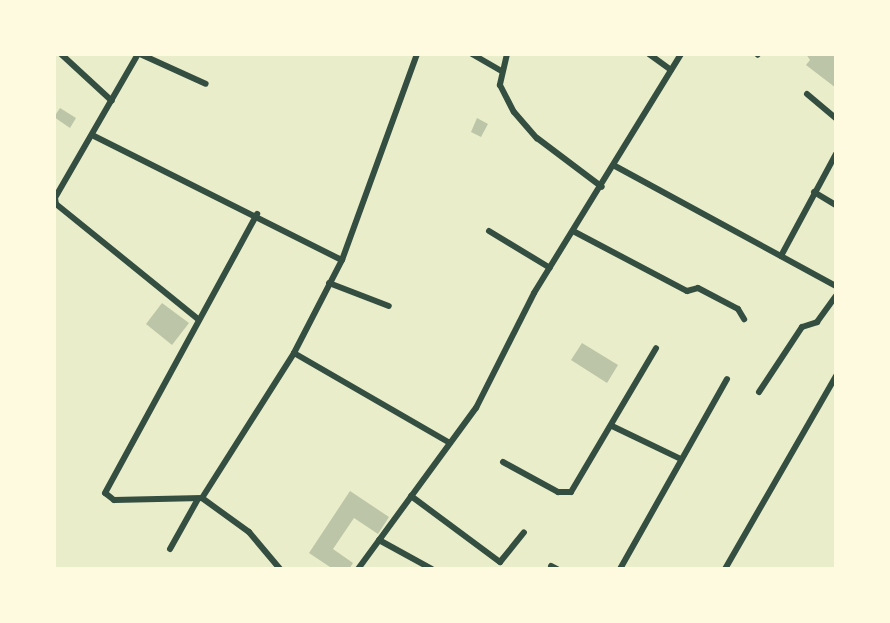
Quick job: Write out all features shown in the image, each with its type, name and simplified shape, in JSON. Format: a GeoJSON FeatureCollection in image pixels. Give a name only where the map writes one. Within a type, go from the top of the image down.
{"type":"FeatureCollection","features":[{"type":"Feature","properties":{"kind":"street"},"geometry":{"type":"LineString","coordinates":[[61,54],[112,101]]}},
{"type":"Feature","properties":{"kind":"street"},"geometry":{"type":"LineString","coordinates":[[199,321],[55,204],[55,198],[94,136],[139,54],[206,84]]}},
{"type":"Feature","properties":{"kind":"street"},"geometry":{"type":"LineString","coordinates":[[170,549],[294,353],[342,260],[417,54]]}},
{"type":"Feature","properties":{"kind":"street"},"geometry":{"type":"LineString","coordinates":[[472,54],[502,71]]}},
{"type":"Feature","properties":{"kind":"street"},"geometry":{"type":"LineString","coordinates":[[507,54],[500,85],[514,112],[537,138],[602,187]]}},
{"type":"Feature","properties":{"kind":"street"},"geometry":{"type":"LineString","coordinates":[[649,54],[671,70]]}},
{"type":"Feature","properties":{"kind":"street"},"geometry":{"type":"LineString","coordinates":[[358,569],[476,408],[550,268],[615,166],[681,54]]}},
{"type":"Feature","properties":{"kind":"street"},"geometry":{"type":"LineString","coordinates":[[807,94],[836,118]]}},
{"type":"Feature","properties":{"kind":"street"},"geometry":{"type":"LineString","coordinates":[[94,136],[257,214],[342,260]]}},
{"type":"Feature","properties":{"kind":"street"},"geometry":{"type":"LineString","coordinates":[[781,256],[836,154]]}},
{"type":"Feature","properties":{"kind":"street"},"geometry":{"type":"LineString","coordinates":[[615,166],[836,286]]}},
{"type":"Feature","properties":{"kind":"street"},"geometry":{"type":"LineString","coordinates":[[814,192],[836,205]]}},
{"type":"Feature","properties":{"kind":"street"},"geometry":{"type":"LineString","coordinates":[[257,214],[105,493],[114,500],[200,499],[254,537],[280,569]]}},
{"type":"Feature","properties":{"kind":"street"},"geometry":{"type":"LineString","coordinates":[[489,231],[550,268]]}},
{"type":"Feature","properties":{"kind":"street"},"geometry":{"type":"LineString","coordinates":[[573,231],[687,291],[698,288],[738,309],[744,320]]}},
{"type":"Feature","properties":{"kind":"street"},"geometry":{"type":"LineString","coordinates":[[329,283],[388,306]]}},
{"type":"Feature","properties":{"kind":"street"},"geometry":{"type":"LineString","coordinates":[[759,392],[802,327],[817,322],[836,296]]}},
{"type":"Feature","properties":{"kind":"street"},"geometry":{"type":"LineString","coordinates":[[502,462],[558,492],[571,492],[656,348]]}},
{"type":"Feature","properties":{"kind":"street"},"geometry":{"type":"LineString","coordinates":[[294,353],[450,443]]}},
{"type":"Feature","properties":{"kind":"street"},"geometry":{"type":"LineString","coordinates":[[725,569],[836,376]]}},
{"type":"Feature","properties":{"kind":"street"},"geometry":{"type":"LineString","coordinates":[[620,569],[727,379]]}},
{"type":"Feature","properties":{"kind":"street"},"geometry":{"type":"LineString","coordinates":[[612,426],[681,459]]}},
{"type":"Feature","properties":{"kind":"street"},"geometry":{"type":"LineString","coordinates":[[411,495],[500,562],[524,532]]}},
{"type":"Feature","properties":{"kind":"street"},"geometry":{"type":"LineString","coordinates":[[379,540],[432,569]]}},
{"type":"Feature","properties":{"kind":"building"},"geometry":{"type":"Polygon","coordinates":[[[806,54],[836,54],[836,88],[806,65],[810,60],[806,54]]]}},
{"type":"Feature","properties":{"kind":"building"},"geometry":{"type":"Polygon","coordinates":[[[60,108],[76,118],[70,128],[54,117],[60,108]]]}},
{"type":"Feature","properties":{"kind":"building"},"geometry":{"type":"Polygon","coordinates":[[[477,118],[488,124],[481,137],[471,132],[477,118]]]}},
{"type":"Feature","properties":{"kind":"building"},"geometry":{"type":"Polygon","coordinates":[[[162,303],[189,323],[172,345],[146,324],[162,303]]]}},
{"type":"Feature","properties":{"kind":"building"},"geometry":{"type":"Polygon","coordinates":[[[582,343],[618,365],[607,383],[571,360],[582,343]]]}},
{"type":"Feature","properties":{"kind":"building"},"geometry":{"type":"Polygon","coordinates":[[[350,491],[389,517],[378,534],[354,518],[333,549],[353,563],[349,569],[333,569],[309,553],[350,491]]]}}]}
